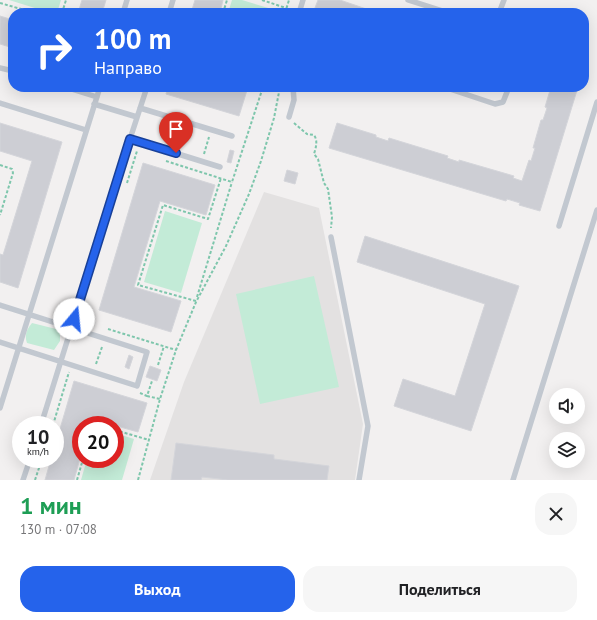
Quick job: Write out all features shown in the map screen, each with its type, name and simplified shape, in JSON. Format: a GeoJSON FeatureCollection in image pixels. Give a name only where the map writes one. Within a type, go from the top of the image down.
{"type":"FeatureCollection","features":[{"type":"Feature","properties":{"kind":"lane"},"geometry":{"type":"LineString","coordinates":[[408,0],[433,8]]}},
{"type":"Feature","properties":{"kind":"lane"},"geometry":{"type":"LineString","coordinates":[[83,92],[97,96]]}},
{"type":"Feature","properties":{"kind":"lane"},"geometry":{"type":"LineString","coordinates":[[0,408],[98,92]]}},
{"type":"Feature","properties":{"kind":"lane"},"geometry":{"type":"LineString","coordinates":[[44,416],[145,92]]}},
{"type":"Feature","properties":{"kind":"lane"},"geometry":{"type":"LineString","coordinates":[[289,117],[294,100],[293,92]]}},
{"type":"Feature","properties":{"kind":"lane"},"geometry":{"type":"LineString","coordinates":[[459,92],[495,104],[504,102],[507,92]]}},
{"type":"Feature","properties":{"kind":"lane"},"geometry":{"type":"LineString","coordinates":[[559,226],[597,102]]}},
{"type":"Feature","properties":{"kind":"lane"},"geometry":{"type":"LineString","coordinates":[[0,103],[86,130]]}},
{"type":"Feature","properties":{"kind":"lane"},"geometry":{"type":"LineString","coordinates":[[94,104],[137,117]]}},
{"type":"Feature","properties":{"kind":"lane"},"geometry":{"type":"LineString","coordinates":[[140,108],[232,136]]}},
{"type":"Feature","properties":{"kind":"lane"},"geometry":{"type":"LineString","coordinates":[[130,139],[220,167]]}},
{"type":"Feature","properties":{"kind":"lane"},"geometry":{"type":"LineString","coordinates":[[512,480],[597,210]]}},
{"type":"Feature","properties":{"kind":"lane"},"geometry":{"type":"LineString","coordinates":[[331,237],[368,426],[359,480]]}},
{"type":"Feature","properties":{"kind":"lane"},"geometry":{"type":"LineString","coordinates":[[0,305],[147,352],[137,386],[0,342]]}},
{"type":"Feature","properties":{"kind":"lane"},"geometry":{"type":"LineString","coordinates":[[23,480],[27,468]]}},
{"type":"Feature","properties":{"kind":"path"},"geometry":{"type":"LineString","coordinates":[[262,0],[286,8],[289,0]]}},
{"type":"Feature","properties":{"kind":"path"},"geometry":{"type":"LineString","coordinates":[[0,2],[19,8]]}},
{"type":"Feature","properties":{"kind":"path"},"geometry":{"type":"LineString","coordinates":[[196,302],[260,92]]}},
{"type":"Feature","properties":{"kind":"path"},"geometry":{"type":"LineString","coordinates":[[138,480],[160,400],[176,350],[196,302],[226,246],[249,194],[274,118],[279,92]]}},
{"type":"Feature","properties":{"kind":"path"},"geometry":{"type":"LineString","coordinates":[[274,118],[289,117],[307,134],[314,135],[316,139],[317,145],[314,154],[318,159],[324,183],[328,189],[330,198],[332,217],[331,237]]}},
{"type":"Feature","properties":{"kind":"path"},"geometry":{"type":"LineString","coordinates":[[173,163],[186,122]]}},
{"type":"Feature","properties":{"kind":"path"},"geometry":{"type":"LineString","coordinates":[[198,171],[212,130]]}},
{"type":"Feature","properties":{"kind":"path"},"geometry":{"type":"LineString","coordinates":[[137,151],[140,142]]}},
{"type":"Feature","properties":{"kind":"path"},"geometry":{"type":"LineString","coordinates":[[166,160],[232,182]]}},
{"type":"Feature","properties":{"kind":"path"},"geometry":{"type":"LineString","coordinates":[[0,165],[12,169],[13,173],[0,215]]}},
{"type":"Feature","properties":{"kind":"path"},"geometry":{"type":"LineString","coordinates":[[196,302],[138,285],[162,205],[208,219],[221,178]]}},
{"type":"Feature","properties":{"kind":"path"},"geometry":{"type":"LineString","coordinates":[[94,372],[108,329],[176,350]]}},
{"type":"Feature","properties":{"kind":"path"},"geometry":{"type":"LineString","coordinates":[[158,364],[164,346]]}},
{"type":"Feature","properties":{"kind":"path"},"geometry":{"type":"LineString","coordinates":[[56,416],[70,370]]}},
{"type":"Feature","properties":{"kind":"path"},"geometry":{"type":"LineString","coordinates":[[148,396],[160,400]]}},
{"type":"Feature","properties":{"kind":"path"},"geometry":{"type":"LineString","coordinates":[[124,433],[149,440]]}},
{"type":"Feature","properties":{"kind":"path"},"geometry":{"type":"LineString","coordinates":[[35,480],[39,468]]}},
{"type":"Feature","properties":{"kind":"path"},"geometry":{"type":"LineString","coordinates":[[77,480],[80,468]]}},
{"type":"Feature","properties":{"kind":"shaded area"},"geometry":{"type":"Polygon","coordinates":[[[264,192],[319,208],[363,424],[355,480],[150,480],[184,382],[264,192]]]}},
{"type":"Feature","properties":{"kind":"green space"},"geometry":{"type":"Polygon","coordinates":[[[9,0],[61,0],[59,8],[35,8],[9,0]]]}},
{"type":"Feature","properties":{"kind":"green space"},"geometry":{"type":"Polygon","coordinates":[[[232,0],[242,0],[268,8],[230,8],[232,0]]]}},
{"type":"Feature","properties":{"kind":"green space"},"geometry":{"type":"Polygon","coordinates":[[[165,211],[202,223],[181,293],[144,282],[165,211]]]}},
{"type":"Feature","properties":{"kind":"green space"},"geometry":{"type":"Polygon","coordinates":[[[314,276],[339,387],[260,404],[236,294],[314,276]]]}},
{"type":"Feature","properties":{"kind":"green space"},"geometry":{"type":"Polygon","coordinates":[[[32,323],[60,330],[60,341],[54,350],[27,343],[26,332],[32,323]]]}},
{"type":"Feature","properties":{"kind":"green space"},"geometry":{"type":"Polygon","coordinates":[[[124,436],[134,439],[122,480],[81,480],[84,468],[124,468],[124,436]]]}},
{"type":"Feature","properties":{"kind":"building"},"geometry":{"type":"Polygon","coordinates":[[[82,0],[106,0],[104,8],[80,8],[82,0]]]}},
{"type":"Feature","properties":{"kind":"building"},"geometry":{"type":"Polygon","coordinates":[[[195,0],[223,0],[221,8],[193,8],[195,0]]]}},
{"type":"Feature","properties":{"kind":"building"},"geometry":{"type":"Polygon","coordinates":[[[318,0],[340,0],[363,8],[315,8],[318,0]]]}},
{"type":"Feature","properties":{"kind":"building"},"geometry":{"type":"Polygon","coordinates":[[[0,16],[8,18],[8,46],[0,44],[0,16]]]}},
{"type":"Feature","properties":{"kind":"building"},"geometry":{"type":"Polygon","coordinates":[[[167,92],[246,92],[239,116],[166,94],[167,92]]]}},
{"type":"Feature","properties":{"kind":"building"},"geometry":{"type":"Polygon","coordinates":[[[550,92],[576,92],[540,211],[519,205],[520,203],[507,199],[506,201],[329,148],[337,123],[376,135],[376,137],[388,141],[389,138],[448,156],[447,158],[459,162],[459,160],[514,176],[513,178],[522,181],[529,160],[531,161],[541,120],[543,120],[547,108],[545,107],[550,92]]]}},
{"type":"Feature","properties":{"kind":"building"},"geometry":{"type":"Polygon","coordinates":[[[0,123],[62,142],[18,288],[0,282],[0,254],[3,255],[32,161],[0,151],[0,123]]]}},
{"type":"Feature","properties":{"kind":"building"},"geometry":{"type":"Polygon","coordinates":[[[230,150],[234,151],[231,163],[227,162],[230,150]]]}},
{"type":"Feature","properties":{"kind":"building"},"geometry":{"type":"Polygon","coordinates":[[[143,163],[215,185],[206,215],[160,201],[134,287],[181,301],[171,332],[99,310],[143,163]]]}},
{"type":"Feature","properties":{"kind":"building"},"geometry":{"type":"Polygon","coordinates":[[[287,170],[298,173],[295,184],[284,181],[287,170]]]}},
{"type":"Feature","properties":{"kind":"building"},"geometry":{"type":"Polygon","coordinates":[[[365,236],[519,286],[471,431],[394,406],[403,379],[455,396],[485,304],[357,262],[365,236]]]}},
{"type":"Feature","properties":{"kind":"building"},"geometry":{"type":"Polygon","coordinates":[[[129,355],[133,357],[129,369],[125,367],[129,355]]]}},
{"type":"Feature","properties":{"kind":"building"},"geometry":{"type":"Polygon","coordinates":[[[150,366],[161,370],[157,381],[146,377],[150,366]]]}},
{"type":"Feature","properties":{"kind":"building"},"geometry":{"type":"Polygon","coordinates":[[[74,381],[147,403],[138,432],[124,428],[124,416],[72,416],[72,468],[77,468],[74,480],[45,480],[48,468],[64,468],[64,416],[74,381]]]}},
{"type":"Feature","properties":{"kind":"building"},"geometry":{"type":"Polygon","coordinates":[[[176,443],[274,455],[274,459],[329,466],[327,480],[228,480],[202,477],[201,480],[171,480],[176,443]]]}},
{"type":"Feature","properties":{"kind":"route"},"geometry":{"type":"LineString","coordinates":[[74,319],[130,139],[176,153]]}}]}
